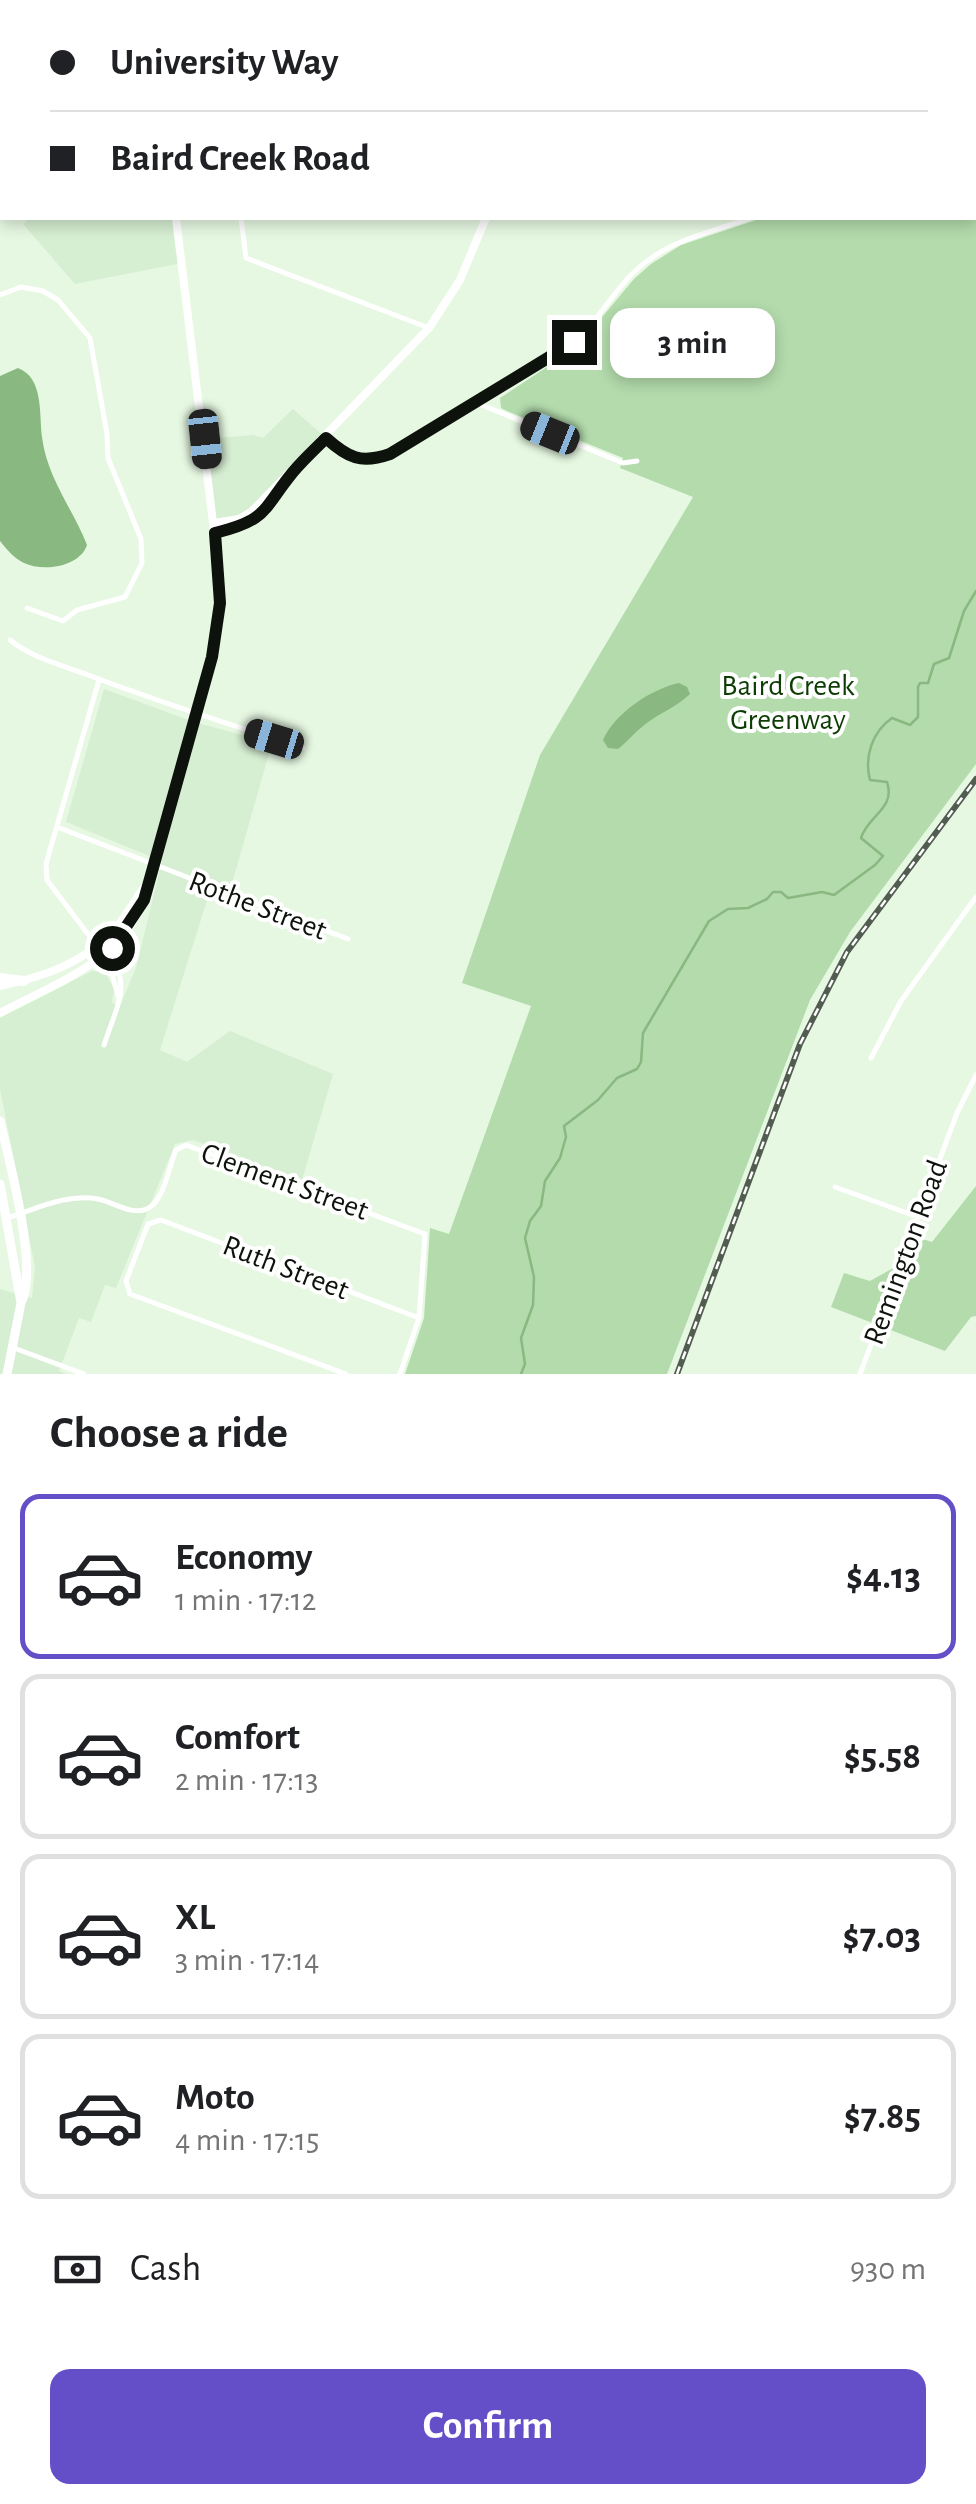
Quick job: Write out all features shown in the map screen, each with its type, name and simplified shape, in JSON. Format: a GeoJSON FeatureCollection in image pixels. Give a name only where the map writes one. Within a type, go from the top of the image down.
{"type":"FeatureCollection","features":[{"type":"Feature","properties":{"kind":"highway"},"geometry":{"type":"LineString","coordinates":[[0,982],[24,981]]}},
{"type":"Feature","properties":{"kind":"main road"},"geometry":{"type":"LineString","coordinates":[[0,1013],[72,978],[100,959],[138,912],[212,657],[220,603],[215,528],[176,220]]}},
{"type":"Feature","properties":{"kind":"main road"},"geometry":{"type":"LineString","coordinates":[[215,528],[251,512],[429,328],[460,280],[485,220]]}},
{"type":"Feature","properties":{"kind":"main road"},"geometry":{"type":"LineString","coordinates":[[24,981],[61,968],[97,946],[146,885]]}},
{"type":"Feature","properties":{"kind":"main road"},"geometry":{"type":"LineString","coordinates":[[0,1121],[27,1270],[26,1294],[21,1303]]}},
{"type":"Feature","properties":{"kind":"main road"},"geometry":{"type":"LineString","coordinates":[[0,1184],[21,1303],[7,1374]]}},
{"type":"Feature","properties":{"kind":"street"},"geometry":{"type":"LineString","coordinates":[[241,220],[246,258],[429,328]]}},
{"type":"Feature","properties":{"kind":"street"},"geometry":{"type":"LineString","coordinates":[[326,438],[353,459],[376,459],[402,448],[574,342],[634,272],[658,252],[687,237],[743,220]]}},
{"type":"Feature","properties":{"kind":"street"},"geometry":{"type":"LineString","coordinates":[[0,295],[21,288],[44,292],[58,300],[90,338],[108,458],[141,539],[142,563],[124,597],[77,610],[63,622],[28,608]]}},
{"type":"Feature","properties":{"kind":"street"},"geometry":{"type":"LineString","coordinates":[[478,403],[623,463],[638,461]]}},
{"type":"Feature","properties":{"kind":"street"},"geometry":{"type":"LineString","coordinates":[[10,640],[27,652],[99,680],[303,748]]}},
{"type":"Feature","properties":{"kind":"street"},"geometry":{"type":"LineString","coordinates":[[99,680],[48,854],[47,880],[97,946],[100,959],[114,979],[118,999]]}},
{"type":"Feature","properties":{"kind":"street","name":"Rothe Street"},"geometry":{"type":"LineString","coordinates":[[57,826],[348,939]]}},
{"type":"Feature","properties":{"kind":"street"},"geometry":{"type":"LineString","coordinates":[[871,1058],[895,1011],[976,897]]}},
{"type":"Feature","properties":{"kind":"street"},"geometry":{"type":"LineString","coordinates":[[97,946],[108,952],[123,982],[104,1045]]}},
{"type":"Feature","properties":{"kind":"street","name":"Remington Road"},"geometry":{"type":"LineString","coordinates":[[862,1374],[918,1217],[976,1075]]}},
{"type":"Feature","properties":{"kind":"street","name":"Clement Street"},"geometry":{"type":"LineString","coordinates":[[7,1218],[74,1198],[100,1199],[145,1210],[157,1200],[176,1150],[188,1145],[425,1234],[419,1318]]}},
{"type":"Feature","properties":{"kind":"street"},"geometry":{"type":"LineString","coordinates":[[834,1187],[918,1217]]}},
{"type":"Feature","properties":{"kind":"street","name":"Ruth Street"},"geometry":{"type":"LineString","coordinates":[[346,1374],[134,1296],[126,1290],[126,1281],[146,1228],[152,1221],[168,1223],[419,1318]]}},
{"type":"Feature","properties":{"kind":"street"},"geometry":{"type":"LineString","coordinates":[[400,1374],[419,1318]]}},
{"type":"Feature","properties":{"kind":"street"},"geometry":{"type":"LineString","coordinates":[[14,1348],[84,1374]]}},
{"type":"Feature","properties":{"kind":"shaded area"},"geometry":{"type":"Polygon","coordinates":[[[28,220],[176,220],[182,263],[75,284],[23,224],[28,220]]]}},
{"type":"Feature","properties":{"kind":"shaded area"},"geometry":{"type":"Polygon","coordinates":[[[18,368],[36,388],[49,466],[87,545],[77,558],[60,566],[24,563],[0,541],[0,376],[18,368]]]}},
{"type":"Feature","properties":{"kind":"shaded area"},"geometry":{"type":"Polygon","coordinates":[[[293,409],[326,438],[251,512],[214,523],[205,439],[253,435],[263,438],[293,409]]]}},
{"type":"Feature","properties":{"kind":"shaded area"},"geometry":{"type":"Polygon","coordinates":[[[679,683],[690,694],[618,749],[608,748],[603,740],[625,712],[646,697],[679,683]]]}},
{"type":"Feature","properties":{"kind":"shaded area"},"geometry":{"type":"Polygon","coordinates":[[[104,689],[194,722],[272,743],[231,887],[213,881],[160,1050],[187,1062],[230,1031],[333,1074],[302,1180],[193,1140],[175,1144],[116,1288],[105,1285],[91,1322],[79,1318],[59,1371],[66,1374],[0,1374],[0,1289],[32,1298],[35,1267],[0,1089],[0,1018],[92,971],[105,972],[114,989],[112,1003],[120,1006],[136,968],[162,861],[66,822],[104,689]]]}},
{"type":"Feature","properties":{"kind":"green space","name":"Baird Creek Greenway"},"geometry":{"type":"Polygon","coordinates":[[[756,220],[976,220],[976,764],[850,932],[810,1000],[667,1374],[405,1374],[424,1318],[430,1228],[449,1234],[531,1006],[462,983],[540,755],[693,497],[620,468],[623,458],[501,408],[500,398],[577,347],[634,279],[681,245],[756,220]]]}},
{"type":"Feature","properties":{"kind":"green space"},"geometry":{"type":"Polygon","coordinates":[[[976,1186],[976,1316],[971,1317],[945,1351],[831,1307],[844,1273],[870,1281],[906,1261],[916,1237],[932,1242],[976,1186]]]}},
{"type":"Feature","properties":{"kind":"waterway"},"geometry":{"type":"LineString","coordinates":[[521,1374],[525,1364],[521,1338],[533,1305],[534,1277],[525,1238],[530,1221],[541,1206],[545,1181],[560,1158],[566,1137],[564,1126],[598,1100],[617,1078],[637,1069],[643,1033],[709,921],[728,909],[748,908],[773,892],[788,898],[822,892],[834,895],[883,856],[861,838],[885,806],[889,791],[887,782],[870,780],[871,746],[879,730],[892,718],[910,725],[918,717],[918,687],[928,683],[934,664],[949,658],[964,611],[976,591]]}},
{"type":"Feature","properties":{"kind":"railway"},"geometry":{"type":"LineString","coordinates":[[677,1374],[800,1044],[847,952],[976,779]]}},
{"type":"Feature","properties":{"kind":"route"},"geometry":{"type":"LineString","coordinates":[[112,948],[144,900],[212,657],[220,603],[215,533],[247,524],[263,514],[291,474],[326,438],[353,459],[376,459],[390,454],[574,342]]}}]}
